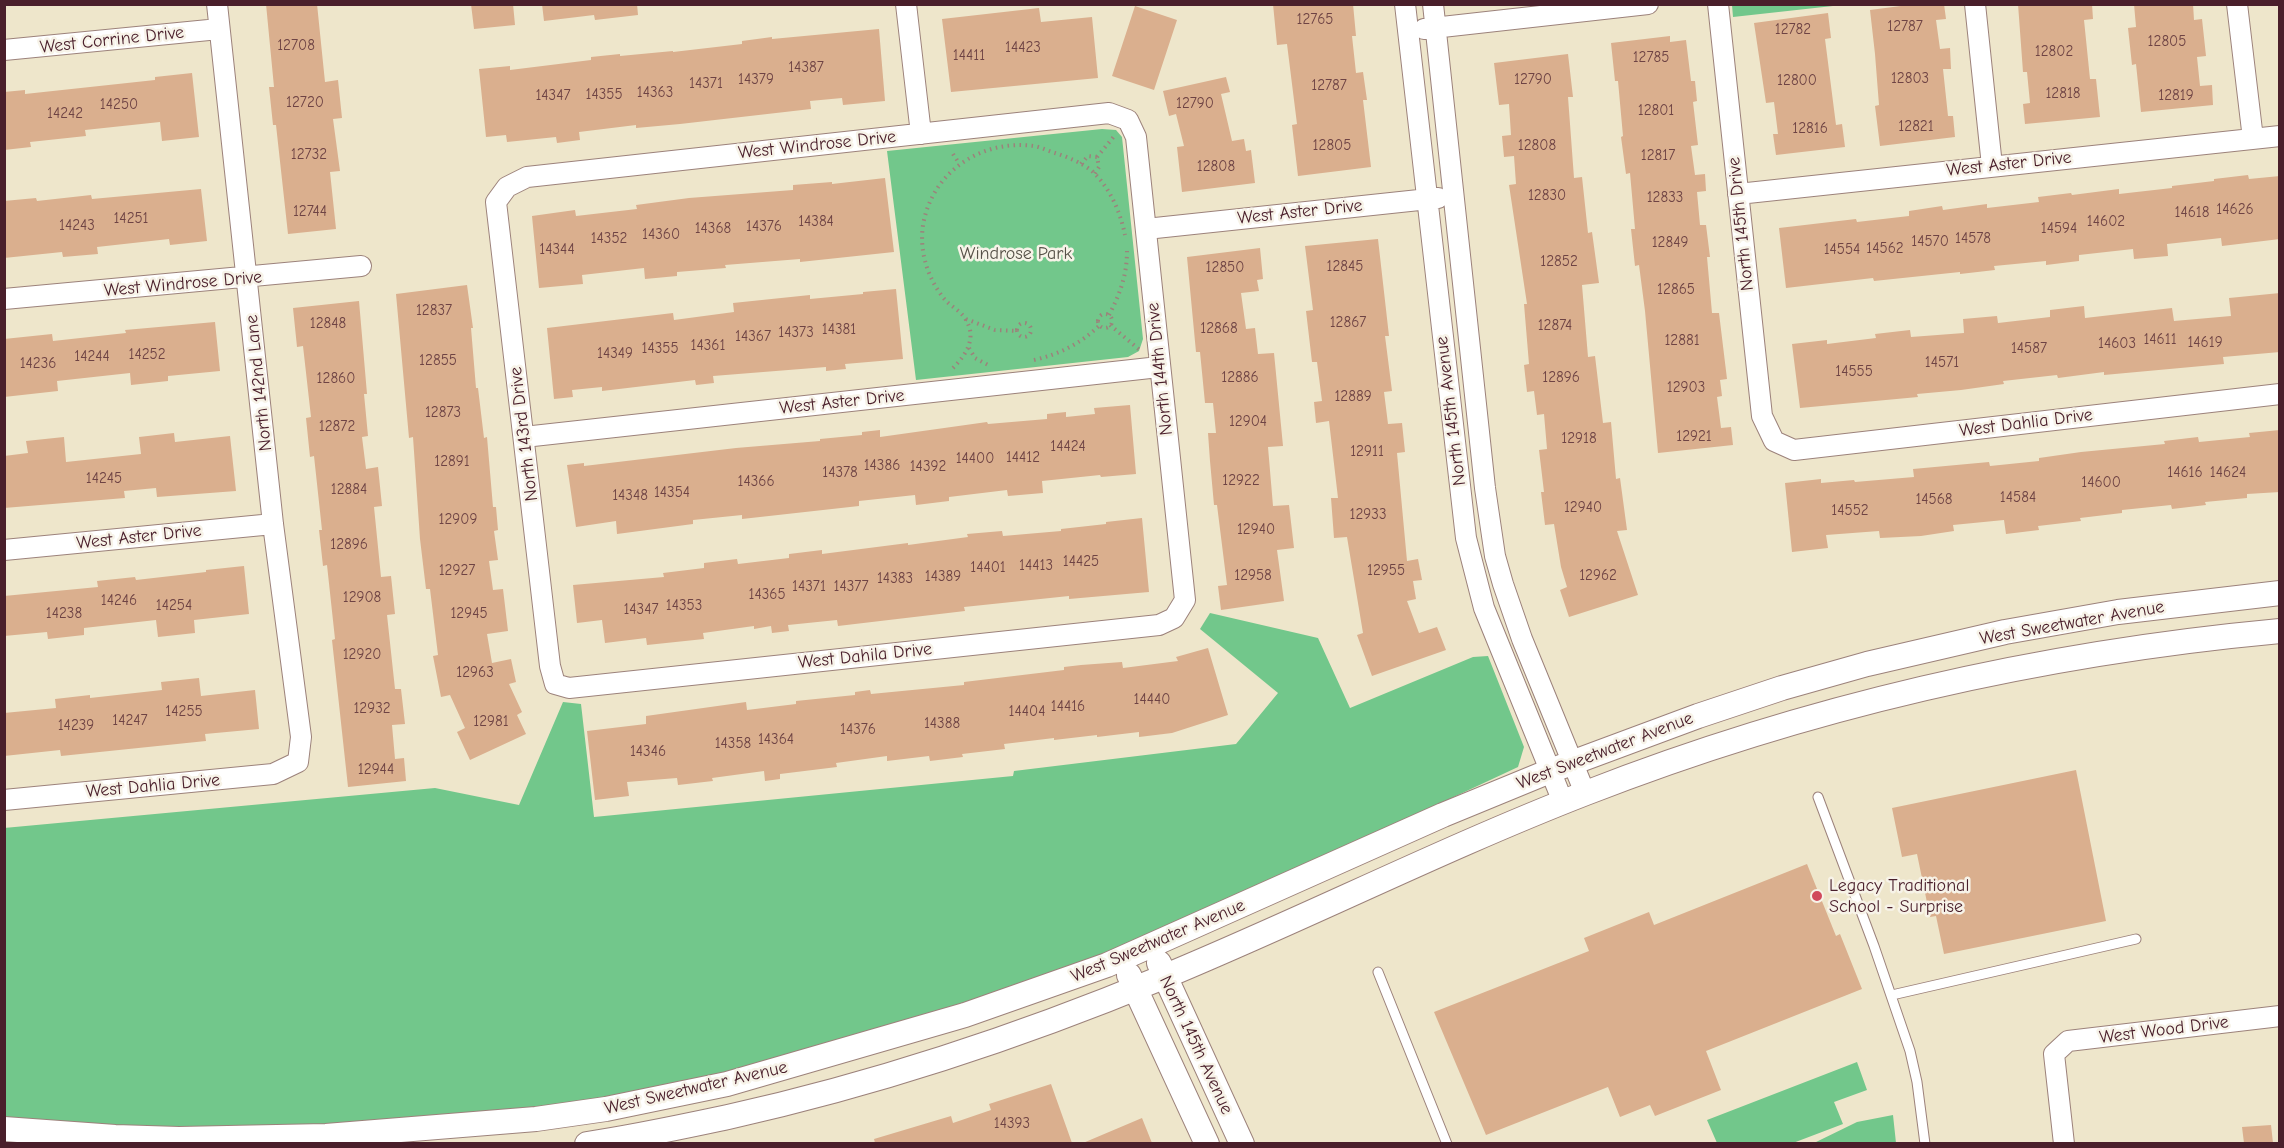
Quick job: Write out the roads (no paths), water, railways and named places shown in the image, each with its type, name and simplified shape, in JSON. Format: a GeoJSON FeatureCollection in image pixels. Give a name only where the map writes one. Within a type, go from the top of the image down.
{"type":"FeatureCollection","features":[{"type":"Feature","properties":{"kind":"street","name":"North 142nd Lane"},"geometry":{"type":"LineString","coordinates":[[217,4],[273,524],[301,737],[298,762]]}},
{"type":"Feature","properties":{"kind":"street"},"geometry":{"type":"LineString","coordinates":[[906,4],[921,134]]}},
{"type":"Feature","properties":{"kind":"street","name":"North 145th Avenue"},"geometry":{"type":"LineString","coordinates":[[1405,4],[1468,549],[1484,608],[1563,802]]}},
{"type":"Feature","properties":{"kind":"street","name":"North 145th Avenue"},"geometry":{"type":"LineString","coordinates":[[1433,4],[1487,508],[1495,556],[1522,639],[1586,793]]}},
{"type":"Feature","properties":{"kind":"street"},"geometry":{"type":"LineString","coordinates":[[1408,31],[1648,4]]}},
{"type":"Feature","properties":{"kind":"street","name":"North 145th Drive"},"geometry":{"type":"LineString","coordinates":[[1718,4],[1762,416],[1774,441]]}},
{"type":"Feature","properties":{"kind":"street"},"geometry":{"type":"LineString","coordinates":[[1975,4],[1992,166]]}},
{"type":"Feature","properties":{"kind":"street"},"geometry":{"type":"LineString","coordinates":[[2237,4],[2253,139]]}},
{"type":"Feature","properties":{"kind":"street","name":"West Corrine Drive"},"geometry":{"type":"LineString","coordinates":[[4,50],[219,29]]}},
{"type":"Feature","properties":{"kind":"street","name":"West Windrose Drive"},"geometry":{"type":"LineString","coordinates":[[507,188],[527,177],[1109,113],[1128,120]]}},
{"type":"Feature","properties":{"kind":"street","name":"North 144th Drive"},"geometry":{"type":"LineString","coordinates":[[1128,120],[1136,137],[1185,600],[1174,618]]}},
{"type":"Feature","properties":{"kind":"street","name":"West Aster Drive"},"geometry":{"type":"LineString","coordinates":[[1738,194],[2280,136]]}},
{"type":"Feature","properties":{"kind":"street","name":"North 143rd Drive"},"geometry":{"type":"LineString","coordinates":[[507,188],[496,202],[550,666],[555,684]]}},
{"type":"Feature","properties":{"kind":"street","name":"West Aster Drive"},"geometry":{"type":"LineString","coordinates":[[1146,229],[1453,196]]}},
{"type":"Feature","properties":{"kind":"street","name":"West Windrose Drive"},"geometry":{"type":"LineString","coordinates":[[4,299],[361,267]]}},
{"type":"Feature","properties":{"kind":"street","name":"West Aster Drive"},"geometry":{"type":"LineString","coordinates":[[524,437],[1160,367]]}},
{"type":"Feature","properties":{"kind":"street","name":"West Dahlia Drive"},"geometry":{"type":"LineString","coordinates":[[1774,441],[1794,450],[2280,394]]}},
{"type":"Feature","properties":{"kind":"street","name":"West Aster Drive"},"geometry":{"type":"LineString","coordinates":[[4,550],[273,524]]}},
{"type":"Feature","properties":{"kind":"street","name":"West Sweetwater Avenue"},"geometry":{"type":"LineString","coordinates":[[4,1129],[103,1137],[179,1139],[327,1136],[536,1119],[606,1109],[727,1084],[965,1015],[1123,959],[1443,815],[1550,771],[1698,716],[1867,664],[2005,632],[2118,612],[2280,593]]}},
{"type":"Feature","properties":{"kind":"street","name":"West Dahila Drive"},"geometry":{"type":"LineString","coordinates":[[555,684],[569,688],[1159,625],[1174,618]]}},
{"type":"Feature","properties":{"kind":"street","name":"West Sweetwater Avenue"},"geometry":{"type":"LineString","coordinates":[[587,1143],[612,1142],[754,1111],[852,1086],[1008,1037],[1164,977],[1563,802],[1652,768],[1797,720],[1916,688],[2084,655],[2222,636],[2280,631]]}},
{"type":"Feature","properties":{"kind":"street","name":"West Dahlia Drive"},"geometry":{"type":"LineString","coordinates":[[4,800],[273,774],[298,762]]}},
{"type":"Feature","properties":{"kind":"street","name":"North 145th Avenue"},"geometry":{"type":"LineString","coordinates":[[1152,946],[1164,977],[1242,1143]]}},
{"type":"Feature","properties":{"kind":"street","name":"North 145th Avenue"},"geometry":{"type":"LineString","coordinates":[[1123,959],[1207,1143]]}},
{"type":"Feature","properties":{"kind":"street","name":"West Wood Drive"},"geometry":{"type":"LineString","coordinates":[[2064,1143],[2054,1054],[2068,1041],[2280,1016]]}},
{"type":"Feature","properties":{"kind":"street"},"geometry":{"type":"LineString","coordinates":[[606,1109],[612,1142]]}},
{"type":"Feature","properties":{"kind":"lane"},"geometry":{"type":"LineString","coordinates":[[1818,797],[1892,995],[1910,1051],[1925,1143]]}},
{"type":"Feature","properties":{"kind":"lane"},"geometry":{"type":"LineString","coordinates":[[1892,995],[2136,939]]}},
{"type":"Feature","properties":{"kind":"lane"},"geometry":{"type":"LineString","coordinates":[[1378,972],[1447,1143]]}},
{"type":"Feature","properties":{"kind":"place","name":"Legacy Traditional School - Surprise"},"geometry":{"type":"Point","coordinates":[1817,896]}},
{"type":"Feature","properties":{"kind":"park label","name":"Windrose Park"},"geometry":{"type":"Point","coordinates":[1016,254]}}]}
